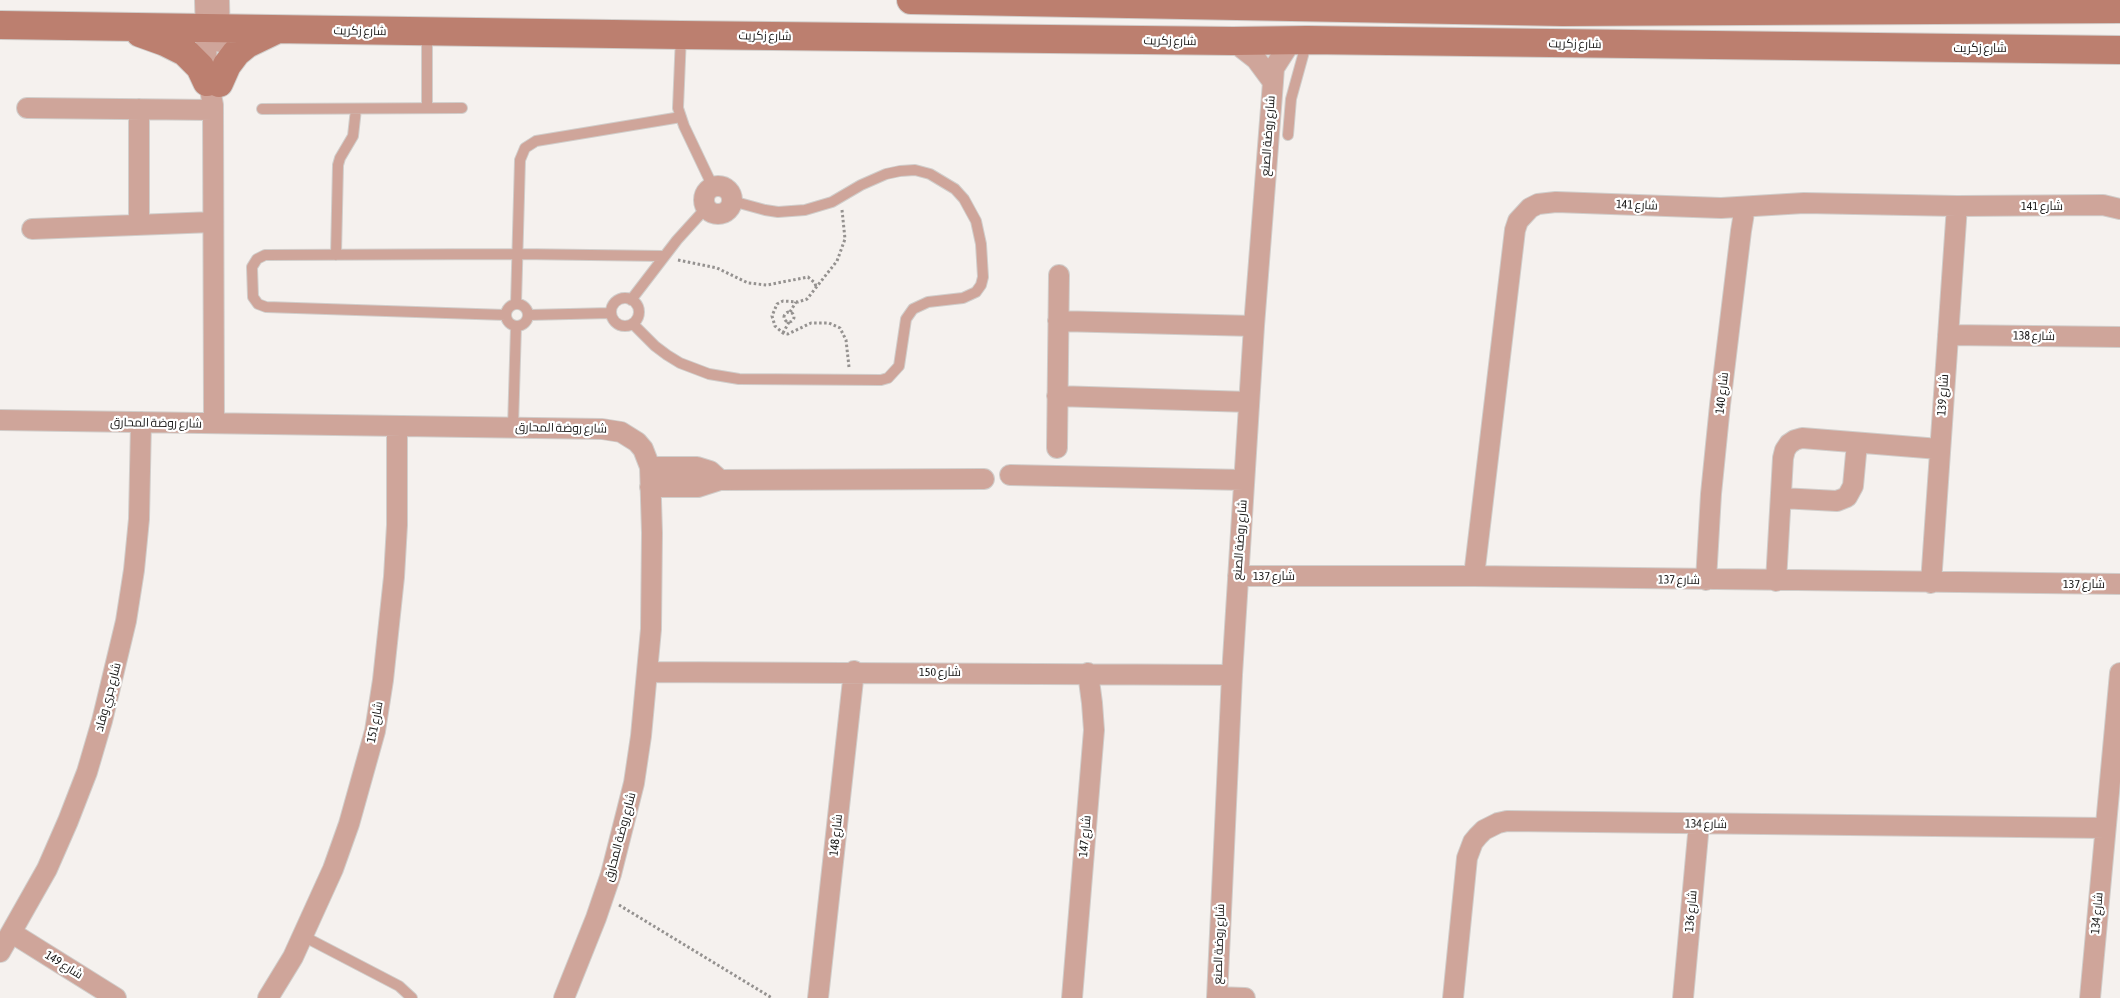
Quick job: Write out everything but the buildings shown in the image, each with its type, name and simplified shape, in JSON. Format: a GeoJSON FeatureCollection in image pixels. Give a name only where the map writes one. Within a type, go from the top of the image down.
{"type":"FeatureCollection","features":[{"type":"Feature","properties":{"kind":"street"},"geometry":{"type":"LineString","coordinates":[[205,0],[213,27]]}},
{"type":"Feature","properties":{"kind":"street"},"geometry":{"type":"LineString","coordinates":[[214,423],[213,27],[219,0]]}},
{"type":"Feature","properties":{"kind":"street"},"geometry":{"type":"LineString","coordinates":[[911,0],[2120,9]]}},
{"type":"Feature","properties":{"kind":"street","name":"شارع زكريت"},"geometry":{"type":"LineString","coordinates":[[0,25],[1233,42],[1299,40],[2120,50]]}},
{"type":"Feature","properties":{"kind":"street"},"geometry":{"type":"LineString","coordinates":[[120,26],[166,42],[185,52],[200,67],[213,95]]}},
{"type":"Feature","properties":{"kind":"street"},"geometry":{"type":"LineString","coordinates":[[213,95],[227,65],[236,53],[247,44],[277,29]]}},
{"type":"Feature","properties":{"kind":"street","name":"شارع روضة الصنع"},"geometry":{"type":"LineString","coordinates":[[1217,998],[1232,675],[1254,326],[1272,82],[1274,68],[1299,40]]}},
{"type":"Feature","properties":{"kind":"street","name":"شارع روضة الصنع"},"geometry":{"type":"LineString","coordinates":[[1233,42],[1256,58],[1272,82]]}},
{"type":"Feature","properties":{"kind":"street"},"geometry":{"type":"LineString","coordinates":[[27,108],[139,109],[213,95]]}},
{"type":"Feature","properties":{"kind":"street"},"geometry":{"type":"LineString","coordinates":[[139,109],[139,225]]}},
{"type":"Feature","properties":{"kind":"street"},"geometry":{"type":"LineString","coordinates":[[713,187],[724,187],[729,191],[732,201],[731,207],[722,214],[716,214],[706,208],[704,196],[713,187]]}},
{"type":"Feature","properties":{"kind":"street","name":"شارع 141"},"geometry":{"type":"LineString","coordinates":[[1474,576],[1515,230],[1524,214],[1538,204],[1556,202],[1746,207],[1799,203],[2103,206],[2120,209]]}},
{"type":"Feature","properties":{"kind":"street","name":"شارع 139"},"geometry":{"type":"LineString","coordinates":[[1931,583],[1957,206]]}},
{"type":"Feature","properties":{"kind":"street","name":"شارع 140"},"geometry":{"type":"LineString","coordinates":[[1706,580],[1711,494],[1720,405],[1740,240],[1746,207]]}},
{"type":"Feature","properties":{"kind":"street"},"geometry":{"type":"LineString","coordinates":[[32,229],[213,222]]}},
{"type":"Feature","properties":{"kind":"street"},"geometry":{"type":"LineString","coordinates":[[1057,448],[1059,275]]}},
{"type":"Feature","properties":{"kind":"street"},"geometry":{"type":"LineString","coordinates":[[1058,320],[1254,326]]}},
{"type":"Feature","properties":{"kind":"street","name":"شارع 138"},"geometry":{"type":"LineString","coordinates":[[1948,335],[2120,337]]}},
{"type":"Feature","properties":{"kind":"street"},"geometry":{"type":"LineString","coordinates":[[1057,396],[1249,402]]}},
{"type":"Feature","properties":{"kind":"street","name":"شارع روضة المحارق"},"geometry":{"type":"LineString","coordinates":[[0,420],[602,429],[621,432],[629,436],[643,449],[650,467],[652,580],[648,672],[634,783],[624,829],[604,896],[564,998]]}},
{"type":"Feature","properties":{"kind":"street","name":"شارع جري وقاد"},"geometry":{"type":"LineString","coordinates":[[0,952],[47,869],[68,821],[87,772],[116,671],[127,612],[138,527],[141,422]]}},
{"type":"Feature","properties":{"kind":"street","name":"شارع 151"},"geometry":{"type":"LineString","coordinates":[[268,998],[303,936],[333,869],[349,824],[375,731],[384,671],[394,577],[398,426]]}},
{"type":"Feature","properties":{"kind":"street"},"geometry":{"type":"LineString","coordinates":[[1776,582],[1785,450],[1795,440],[1802,438],[1939,450]]}},
{"type":"Feature","properties":{"kind":"street"},"geometry":{"type":"LineString","coordinates":[[1781,498],[1838,501],[1847,497],[1852,486],[1857,443]]}},
{"type":"Feature","properties":{"kind":"street"},"geometry":{"type":"LineString","coordinates":[[650,467],[697,467],[710,471],[720,480]]}},
{"type":"Feature","properties":{"kind":"street"},"geometry":{"type":"LineString","coordinates":[[1010,475],[1244,480]]}},
{"type":"Feature","properties":{"kind":"street"},"geometry":{"type":"LineString","coordinates":[[650,487],[698,487],[720,480],[984,479]]}},
{"type":"Feature","properties":{"kind":"street","name":"شارع 137"},"geometry":{"type":"LineString","coordinates":[[1238,576],[1474,576],[1776,582],[2120,584]]}},
{"type":"Feature","properties":{"kind":"street","name":"شارع 150"},"geometry":{"type":"LineString","coordinates":[[648,672],[854,671],[1232,675]]}},
{"type":"Feature","properties":{"kind":"street","name":"شارع 148"},"geometry":{"type":"LineString","coordinates":[[818,998],[854,671]]}},
{"type":"Feature","properties":{"kind":"street","name":"شارع 147"},"geometry":{"type":"LineString","coordinates":[[1072,998],[1094,730],[1088,673]]}},
{"type":"Feature","properties":{"kind":"street","name":"شارع 134"},"geometry":{"type":"LineString","coordinates":[[2090,998],[2104,828],[2120,673]]}},
{"type":"Feature","properties":{"kind":"street","name":"شارع 134"},"geometry":{"type":"LineString","coordinates":[[1453,998],[1467,858],[1473,842],[1484,830],[1498,823],[1507,821],[2104,828]]}},
{"type":"Feature","properties":{"kind":"street","name":"شارع 136"},"geometry":{"type":"LineString","coordinates":[[1683,998],[1699,824]]}},
{"type":"Feature","properties":{"kind":"street","name":"شارع 149"},"geometry":{"type":"LineString","coordinates":[[12,933],[116,998]]}},
{"type":"Feature","properties":{"kind":"street"},"geometry":{"type":"LineString","coordinates":[[1217,998],[1245,998]]}},
{"type":"Feature","properties":{"kind":"lane"},"geometry":{"type":"LineString","coordinates":[[427,32],[427,108]]}},
{"type":"Feature","properties":{"kind":"lane"},"geometry":{"type":"LineString","coordinates":[[681,35],[678,99],[680,117],[713,187]]}},
{"type":"Feature","properties":{"kind":"lane"},"geometry":{"type":"LineString","coordinates":[[1288,135],[1299,40]]}},
{"type":"Feature","properties":{"kind":"lane"},"geometry":{"type":"LineString","coordinates":[[262,110],[462,108]]}},
{"type":"Feature","properties":{"kind":"lane"},"geometry":{"type":"LineString","coordinates":[[336,255],[338,165],[353,136],[356,109]]}},
{"type":"Feature","properties":{"kind":"lane"},"geometry":{"type":"LineString","coordinates":[[516,304],[520,160],[525,148],[536,141],[680,117]]}},
{"type":"Feature","properties":{"kind":"lane"},"geometry":{"type":"LineString","coordinates":[[633,324],[654,346],[667,355],[680,363],[709,374],[739,379],[880,380],[894,373],[901,359],[906,319],[917,305],[963,298],[976,292],[983,277],[982,244],[976,221],[964,199],[949,184],[930,174],[916,170],[893,172],[873,179],[821,206],[792,212],[765,210],[732,201]]}},
{"type":"Feature","properties":{"kind":"lane"},"geometry":{"type":"LineString","coordinates":[[631,300],[663,256],[706,208]]}},
{"type":"Feature","properties":{"kind":"lane"},"geometry":{"type":"LineString","coordinates":[[506,315],[266,307],[254,301],[252,271],[254,262],[261,257],[518,254],[663,256]]}},
{"type":"Feature","properties":{"kind":"lane"},"geometry":{"type":"LineString","coordinates":[[620,299],[631,300],[639,308],[639,314],[633,324],[627,326],[616,323],[611,313],[612,307],[620,299]]}},
{"type":"Feature","properties":{"kind":"lane"},"geometry":{"type":"LineString","coordinates":[[506,315],[508,310],[516,304]]}},
{"type":"Feature","properties":{"kind":"lane"},"geometry":{"type":"LineString","coordinates":[[506,315],[511,324],[516,326],[524,324],[528,315],[525,307],[516,304]]}},
{"type":"Feature","properties":{"kind":"lane"},"geometry":{"type":"LineString","coordinates":[[528,315],[611,313]]}},
{"type":"Feature","properties":{"kind":"lane"},"geometry":{"type":"LineString","coordinates":[[512,427],[516,326]]}},
{"type":"Feature","properties":{"kind":"lane"},"geometry":{"type":"LineString","coordinates":[[303,936],[399,986],[412,998]]}},
{"type":"Feature","properties":{"kind":"path"},"geometry":{"type":"LineString","coordinates":[[783,333],[772,321],[774,310],[783,301],[797,302],[807,299],[837,261],[843,246],[845,232],[840,197]]}},
{"type":"Feature","properties":{"kind":"path"},"geometry":{"type":"LineString","coordinates":[[663,256],[717,268],[748,283],[767,285],[808,277],[815,283],[816,288]]}},
{"type":"Feature","properties":{"kind":"path"},"geometry":{"type":"LineString","coordinates":[[789,322],[784,320],[784,317],[797,302]]}},
{"type":"Feature","properties":{"kind":"path"},"geometry":{"type":"LineString","coordinates":[[783,333],[794,316],[790,312]]}},
{"type":"Feature","properties":{"kind":"path"},"geometry":{"type":"LineString","coordinates":[[783,333],[794,332],[811,323],[829,323],[840,328],[846,340],[850,379]]}},
{"type":"Feature","properties":{"kind":"path"},"geometry":{"type":"LineString","coordinates":[[604,896],[772,998]]}}]}
